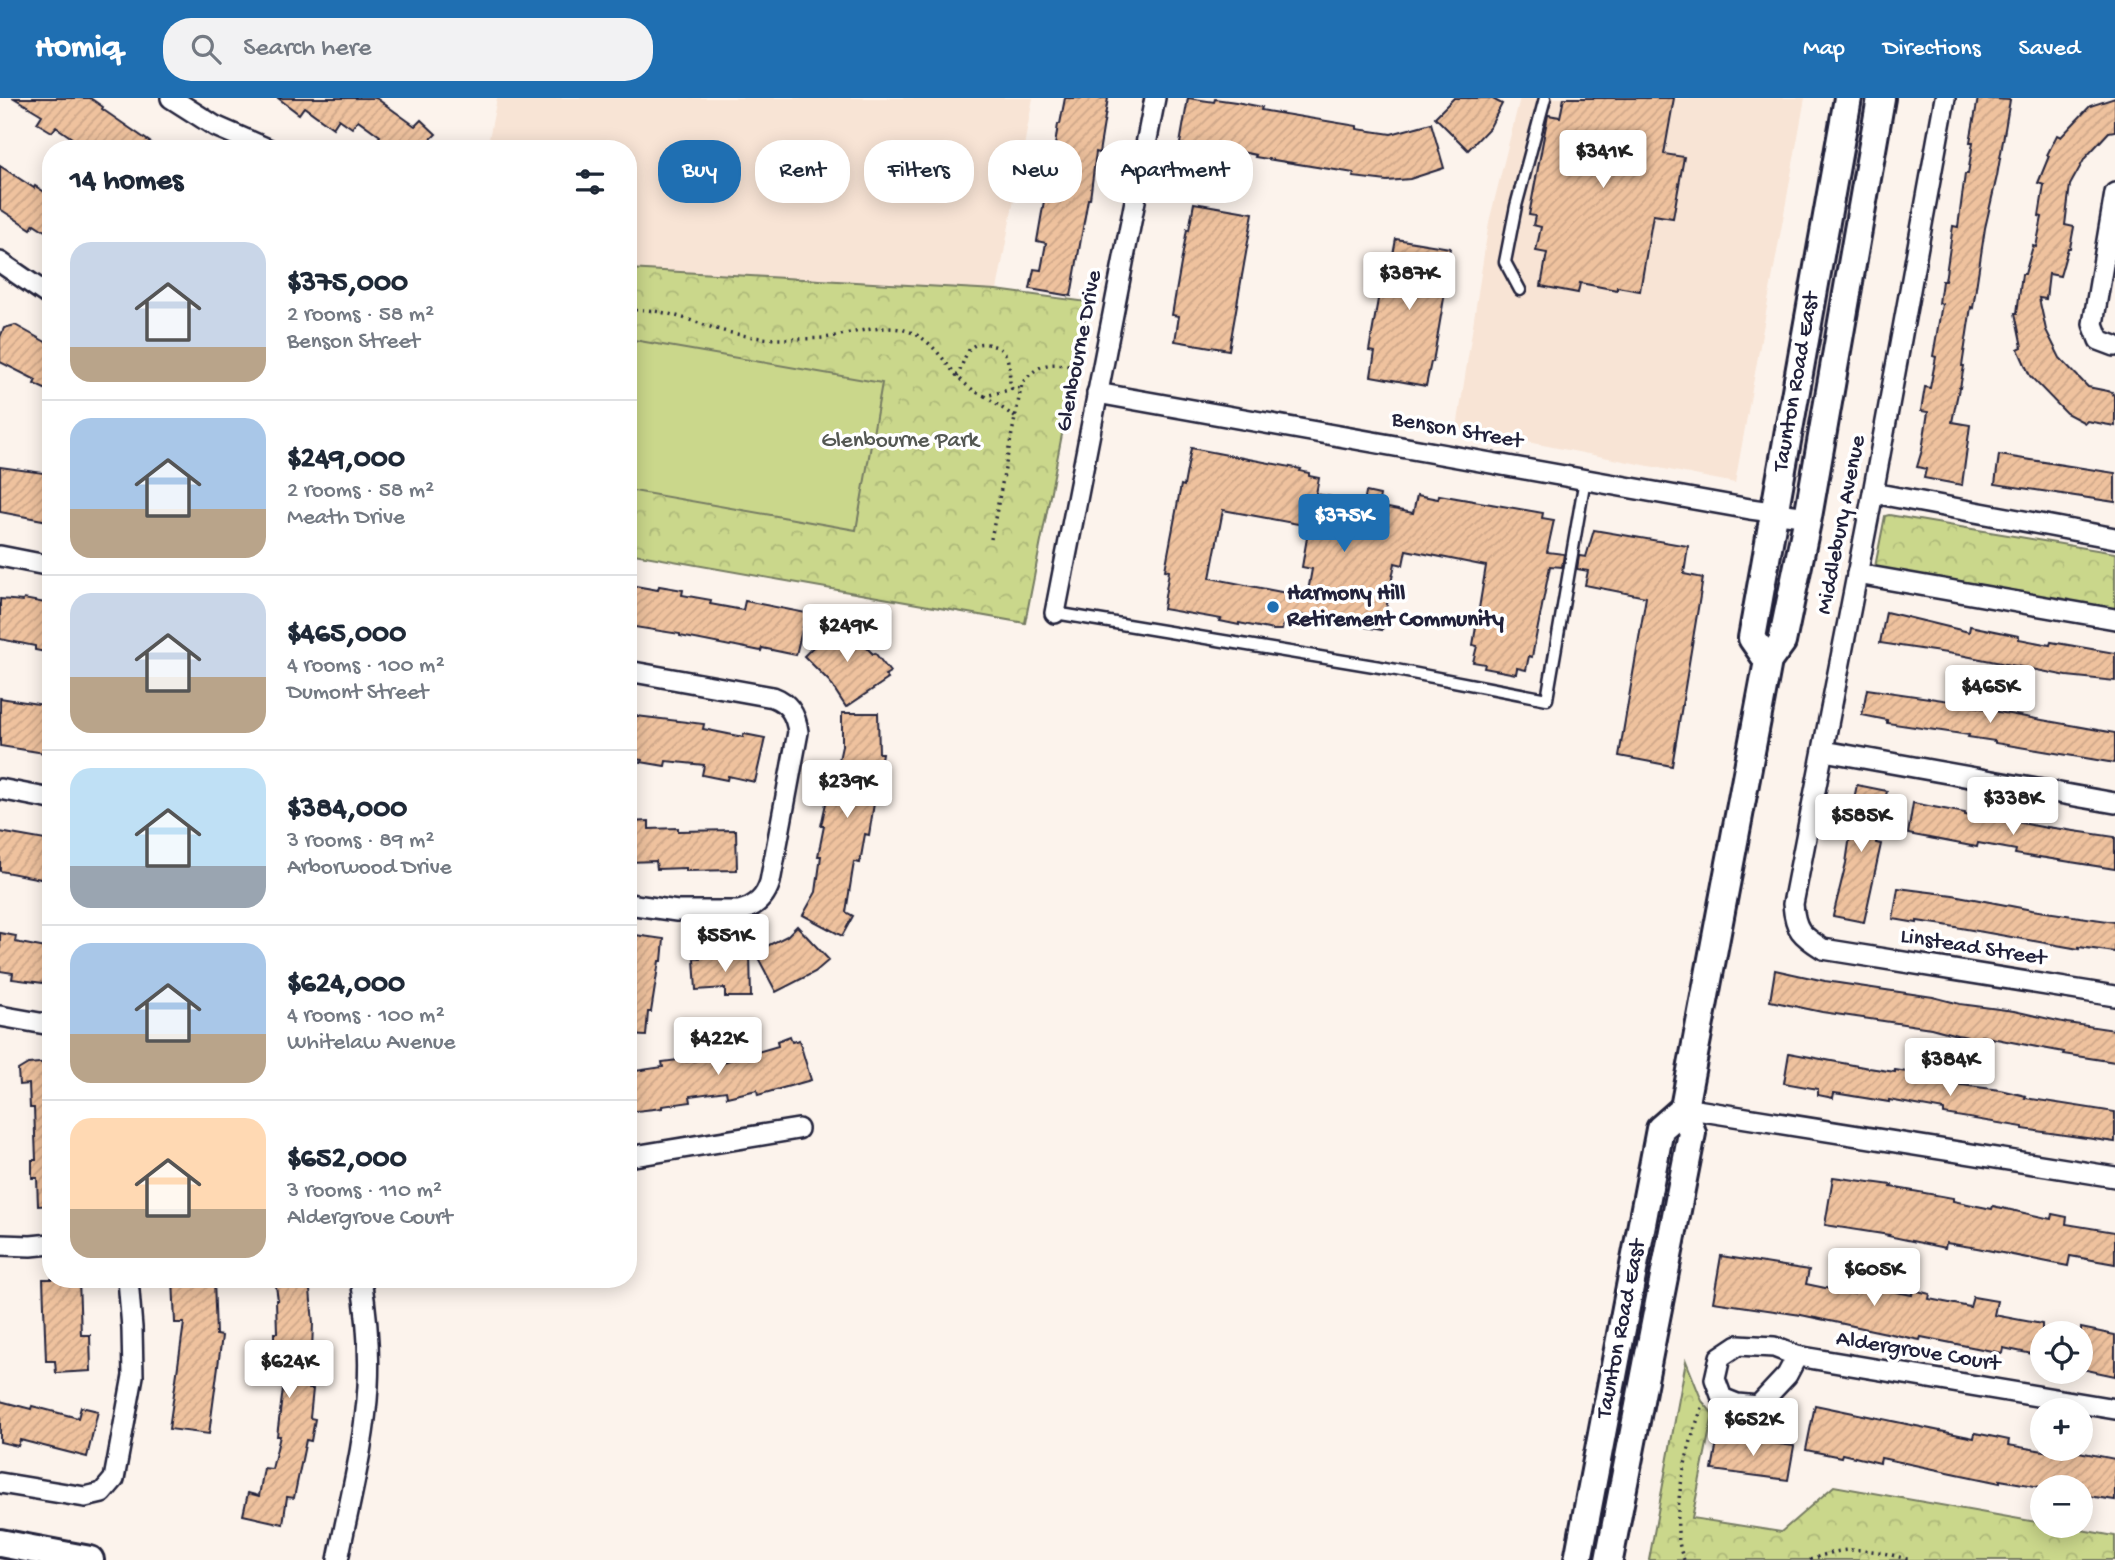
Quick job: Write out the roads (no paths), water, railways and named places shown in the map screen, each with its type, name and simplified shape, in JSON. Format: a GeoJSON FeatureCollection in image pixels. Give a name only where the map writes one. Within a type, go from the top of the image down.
{"type":"FeatureCollection","features":[{"type":"Feature","properties":{"kind":"main road","name":"Taunton Road East"},"geometry":{"type":"LineString","coordinates":[[1768,662],[1752,638],[1848,98]]}},
{"type":"Feature","properties":{"kind":"main road","name":"Taunton Road East"},"geometry":{"type":"LineString","coordinates":[[1609,1560],[1692,1133],[1684,1108],[1768,662],[1782,642],[1808,517],[1881,98]]}},
{"type":"Feature","properties":{"kind":"main road","name":"Taunton Road East"},"geometry":{"type":"LineString","coordinates":[[1578,1560],[1660,1129],[1684,1108]]}},
{"type":"Feature","properties":{"kind":"main road"},"geometry":{"type":"LineString","coordinates":[[0,1543],[90,1560]]}},
{"type":"Feature","properties":{"kind":"street"},"geometry":{"type":"LineString","coordinates":[[171,98],[215,126],[247,140]]}},
{"type":"Feature","properties":{"kind":"street","name":"Glenbourne Drive"},"geometry":{"type":"LineString","coordinates":[[1055,613],[1155,98]]}},
{"type":"Feature","properties":{"kind":"street","name":"Middlebury Avenue"},"geometry":{"type":"LineString","coordinates":[[1823,948],[1804,937],[1794,923],[1793,904],[1873,493],[1945,98]]}},
{"type":"Feature","properties":{"kind":"street"},"geometry":{"type":"LineString","coordinates":[[2115,192],[2093,324],[2099,340],[2115,346]]}},
{"type":"Feature","properties":{"kind":"street"},"geometry":{"type":"LineString","coordinates":[[0,262],[42,291]]}},
{"type":"Feature","properties":{"kind":"street","name":"Benson Street"},"geometry":{"type":"LineString","coordinates":[[1097,393],[1808,517]]}},
{"type":"Feature","properties":{"kind":"street"},"geometry":{"type":"LineString","coordinates":[[1873,493],[2115,538]]}},
{"type":"Feature","properties":{"kind":"street"},"geometry":{"type":"LineString","coordinates":[[0,556],[42,564]]}},
{"type":"Feature","properties":{"kind":"street"},"geometry":{"type":"LineString","coordinates":[[1857,574],[2115,619]]}},
{"type":"Feature","properties":{"kind":"street"},"geometry":{"type":"LineString","coordinates":[[637,673],[773,697],[791,709],[798,732],[770,882],[765,896],[747,909],[677,911],[637,905]]}},
{"type":"Feature","properties":{"kind":"street"},"geometry":{"type":"LineString","coordinates":[[1824,751],[2115,803]]}},
{"type":"Feature","properties":{"kind":"street"},"geometry":{"type":"LineString","coordinates":[[0,789],[42,797]]}},
{"type":"Feature","properties":{"kind":"street","name":"Linstead Street"},"geometry":{"type":"LineString","coordinates":[[1823,948],[2115,996]]}},
{"type":"Feature","properties":{"kind":"street"},"geometry":{"type":"LineString","coordinates":[[0,1016],[42,1023]]}},
{"type":"Feature","properties":{"kind":"street"},"geometry":{"type":"LineString","coordinates":[[1684,1108],[2115,1177]]}},
{"type":"Feature","properties":{"kind":"street"},"geometry":{"type":"LineString","coordinates":[[637,1156],[798,1129]]}},
{"type":"Feature","properties":{"kind":"street"},"geometry":{"type":"LineString","coordinates":[[0,1245],[42,1245]]}},
{"type":"Feature","properties":{"kind":"street"},"geometry":{"type":"LineString","coordinates":[[0,1483],[85,1497],[102,1493],[110,1486],[117,1471],[132,1376],[129,1288]]}},
{"type":"Feature","properties":{"kind":"street"},"geometry":{"type":"LineString","coordinates":[[338,1560],[368,1388],[367,1332],[362,1288]]}},
{"type":"Feature","properties":{"kind":"street","name":"Aldergrove Court"},"geometry":{"type":"LineString","coordinates":[[1797,1356],[1787,1375],[1758,1406],[1737,1404],[1722,1398],[1715,1379],[1720,1357],[1738,1345],[1774,1347],[1797,1356],[2115,1409]]}},
{"type":"Feature","properties":{"kind":"lane"},"geometry":{"type":"LineString","coordinates":[[1520,290],[1505,262],[1536,124],[1545,98]]}},
{"type":"Feature","properties":{"kind":"lane"},"geometry":{"type":"LineString","coordinates":[[1055,613],[1386,668],[1547,699],[1585,479]]}},
{"type":"Feature","properties":{"kind":"place","name":"Harmony Hill Retirement Community"},"geometry":{"type":"Point","coordinates":[1273,607]}},
{"type":"Feature","properties":{"kind":"park label","name":"Glenbourne Park"},"geometry":{"type":"Point","coordinates":[900,441]}}]}
